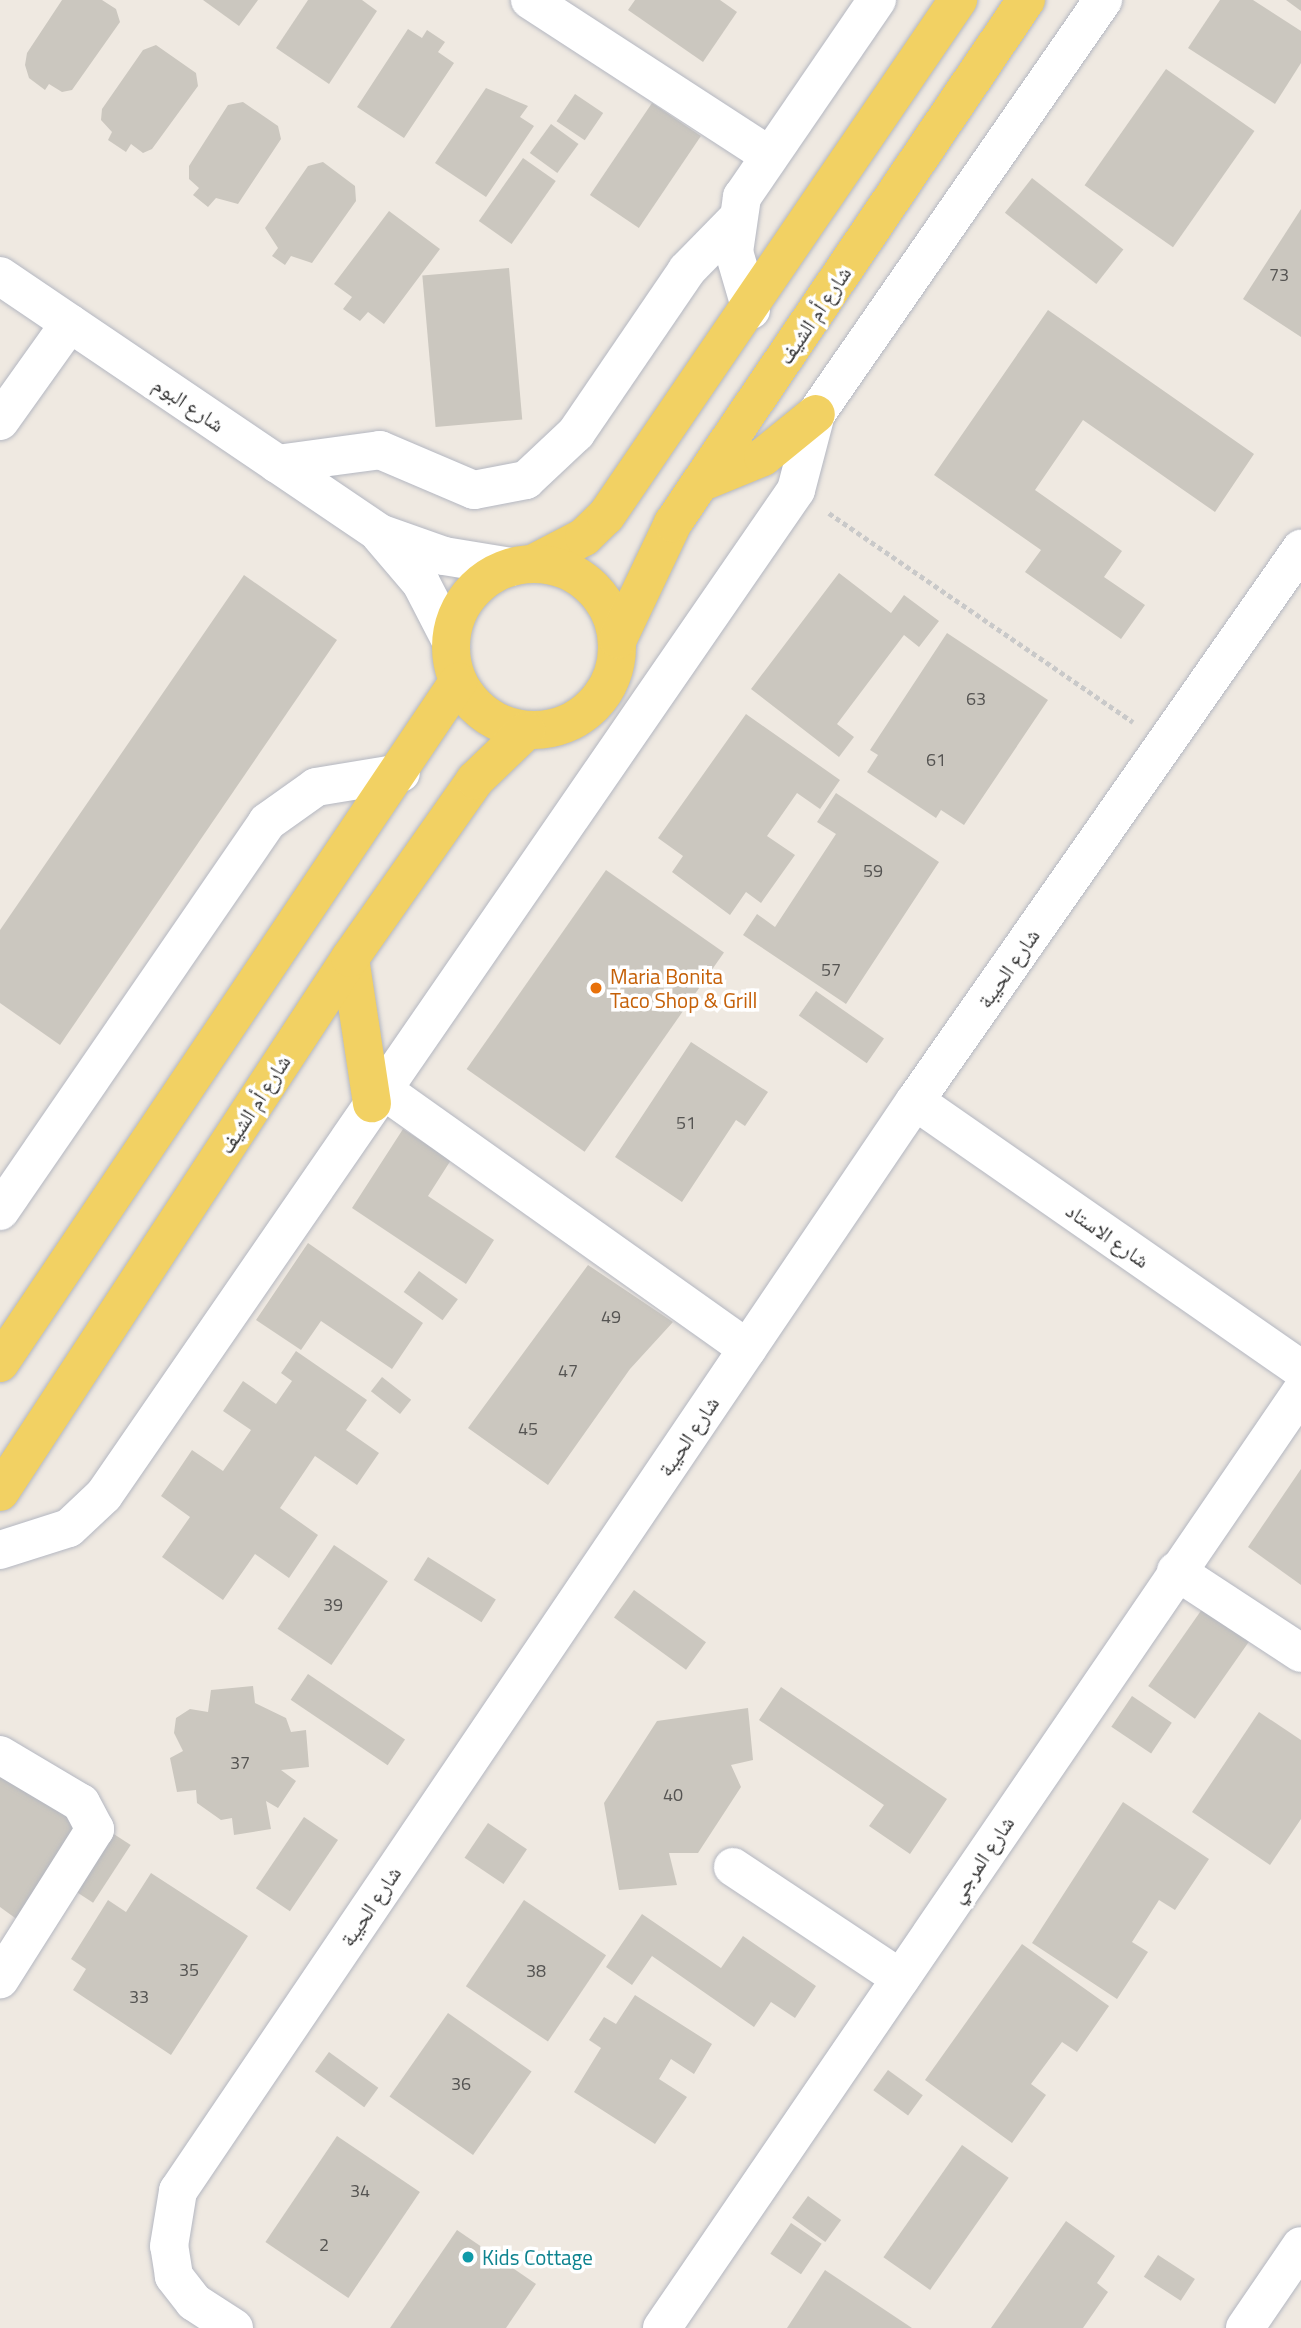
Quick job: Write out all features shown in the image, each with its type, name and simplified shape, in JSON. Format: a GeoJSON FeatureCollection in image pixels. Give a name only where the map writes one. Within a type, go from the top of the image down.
{"type":"FeatureCollection","features":[{"type":"Feature","properties":{"kind":"main road"},"geometry":{"type":"LineString","coordinates":[[522,565],[567,572],[597,593],[618,639],[607,687],[593,706],[551,729],[526,731],[486,716],[458,682],[451,642],[464,603],[485,580],[584,537],[606,516],[751,310],[958,0]]}},
{"type":"Feature","properties":{"kind":"main road","name":"شارع أم الشيف"},"geometry":{"type":"LineString","coordinates":[[618,639],[651,560],[700,483],[1026,0]]}},
{"type":"Feature","properties":{"kind":"main road"},"geometry":{"type":"LineString","coordinates":[[700,483],[763,457],[816,414]]}},
{"type":"Feature","properties":{"kind":"main road"},"geometry":{"type":"LineString","coordinates":[[0,1363],[401,773],[458,682]]}},
{"type":"Feature","properties":{"kind":"main road","name":"شارع أم الشيف"},"geometry":{"type":"LineString","coordinates":[[0,1492],[350,957],[475,779],[526,731]]}},
{"type":"Feature","properties":{"kind":"main road"},"geometry":{"type":"LineString","coordinates":[[350,957],[376,1095]]}},
{"type":"Feature","properties":{"kind":"street"},"geometry":{"type":"LineString","coordinates":[[530,0],[769,155]]}},
{"type":"Feature","properties":{"kind":"street"},"geometry":{"type":"LineString","coordinates":[[277,464],[380,450],[474,490],[526,480],[576,433],[687,270],[735,221],[769,155],[877,0]]}},
{"type":"Feature","properties":{"kind":"street"},"geometry":{"type":"LineString","coordinates":[[0,1550],[69,1528],[94,1508],[376,1095],[796,490],[816,414],[1103,0]]}},
{"type":"Feature","properties":{"kind":"street"},"geometry":{"type":"LineString","coordinates":[[735,221],[734,252],[751,310]]}},
{"type":"Feature","properties":{"kind":"street","name":"شارع البوم"},"geometry":{"type":"LineString","coordinates":[[0,276],[379,533],[444,556],[522,565]]}},
{"type":"Feature","properties":{"kind":"street"},"geometry":{"type":"LineString","coordinates":[[0,421],[70,323]]}},
{"type":"Feature","properties":{"kind":"street","name":"شارع البوم"},"geometry":{"type":"LineString","coordinates":[[379,533],[421,583],[451,642]]}},
{"type":"Feature","properties":{"kind":"street","name":"شارع الحيبة"},"geometry":{"type":"LineString","coordinates":[[234,2328],[194,2302],[174,2276],[169,2246],[178,2191],[915,1101],[1301,549]]}},
{"type":"Feature","properties":{"kind":"street"},"geometry":{"type":"LineString","coordinates":[[0,1212],[267,822],[316,787],[401,773]]}},
{"type":"Feature","properties":{"kind":"street"},"geometry":{"type":"LineString","coordinates":[[376,1095],[747,1349]]}},
{"type":"Feature","properties":{"kind":"street","name":"شارع الاستاد"},"geometry":{"type":"LineString","coordinates":[[915,1101],[1301,1369]]}},
{"type":"Feature","properties":{"kind":"street","name":"شارع المرجي"},"geometry":{"type":"LineString","coordinates":[[662,2328],[1176,1571],[1301,1392]]}},
{"type":"Feature","properties":{"kind":"street"},"geometry":{"type":"LineString","coordinates":[[1176,1571],[1301,1653]]}},
{"type":"Feature","properties":{"kind":"street"},"geometry":{"type":"LineString","coordinates":[[0,1755],[81,1803],[95,1829],[0,1979]]}},
{"type":"Feature","properties":{"kind":"street"},"geometry":{"type":"LineString","coordinates":[[733,1867],[900,1978]]}},
{"type":"Feature","properties":{"kind":"street"},"geometry":{"type":"LineString","coordinates":[[1245,2328],[1301,2246]]}},
{"type":"Feature","properties":{"kind":"path"},"geometry":{"type":"LineString","coordinates":[[796,490],[1166,744]]}},
{"type":"Feature","properties":{"kind":"building"},"geometry":{"type":"Polygon","coordinates":[[[62,0],[102,0],[116,9],[120,22],[72,90],[62,92],[49,84],[45,90],[29,78],[25,65],[27,53],[62,0]]]}},
{"type":"Feature","properties":{"kind":"building"},"geometry":{"type":"Polygon","coordinates":[[[203,0],[258,0],[239,26],[203,0]]]}},
{"type":"Feature","properties":{"kind":"building"},"geometry":{"type":"Polygon","coordinates":[[[308,0],[362,0],[377,11],[329,84],[276,48],[308,0]]]}},
{"type":"Feature","properties":{"kind":"building"},"geometry":{"type":"Polygon","coordinates":[[[635,0],[720,0],[737,12],[703,62],[628,10],[635,0]]]}},
{"type":"Feature","properties":{"kind":"building"},"geometry":{"type":"Polygon","coordinates":[[[1220,0],[1253,0],[1301,31],[1301,63],[1275,104],[1188,48],[1220,0]]]}},
{"type":"Feature","properties":{"kind":"building"},"geometry":{"type":"Polygon","coordinates":[[[1286,0],[1301,0],[1301,11],[1286,0]]]}},
{"type":"Feature","properties":{"kind":"building"},"geometry":{"type":"Polygon","coordinates":[[[408,29],[422,38],[427,30],[445,42],[438,52],[454,63],[404,138],[357,107],[408,29]]]}},
{"type":"Feature","properties":{"kind":"building"},"geometry":{"type":"Polygon","coordinates":[[[156,45],[196,73],[198,86],[152,149],[143,153],[131,144],[126,152],[108,140],[112,132],[101,120],[102,109],[143,50],[156,45]]]}},
{"type":"Feature","properties":{"kind":"building"},"geometry":{"type":"Polygon","coordinates":[[[1166,69],[1254,131],[1173,247],[1085,185],[1166,69]]]}},
{"type":"Feature","properties":{"kind":"building"},"geometry":{"type":"Polygon","coordinates":[[[486,88],[528,106],[520,117],[534,126],[486,197],[435,163],[486,88]]]}},
{"type":"Feature","properties":{"kind":"building"},"geometry":{"type":"Polygon","coordinates":[[[575,94],[603,113],[585,140],[557,121],[575,94]]]}},
{"type":"Feature","properties":{"kind":"building"},"geometry":{"type":"Polygon","coordinates":[[[243,102],[278,126],[281,139],[238,204],[216,198],[208,207],[193,195],[199,188],[189,179],[189,166],[228,105],[243,102]]]}},
{"type":"Feature","properties":{"kind":"building"},"geometry":{"type":"Polygon","coordinates":[[[652,103],[701,136],[639,228],[590,195],[652,103]]]}},
{"type":"Feature","properties":{"kind":"building"},"geometry":{"type":"Polygon","coordinates":[[[551,124],[579,144],[557,173],[530,153],[551,124]]]}},
{"type":"Feature","properties":{"kind":"building"},"geometry":{"type":"Polygon","coordinates":[[[523,158],[556,181],[512,244],[479,221],[523,158]]]}},
{"type":"Feature","properties":{"kind":"building"},"geometry":{"type":"Polygon","coordinates":[[[323,162],[355,186],[356,201],[312,263],[291,256],[285,265],[272,256],[278,248],[265,228],[308,166],[323,162]]]}},
{"type":"Feature","properties":{"kind":"building"},"geometry":{"type":"Polygon","coordinates":[[[1032,178],[1123,249],[1096,284],[1005,213],[1032,178]]]}},
{"type":"Feature","properties":{"kind":"building"},"geometry":{"type":"Polygon","coordinates":[[[1301,209],[1301,337],[1243,299],[1301,209]]]}},
{"type":"Feature","properties":{"kind":"building"},"geometry":{"type":"Polygon","coordinates":[[[389,211],[440,249],[384,324],[368,312],[360,321],[343,309],[352,297],[334,284],[389,211]]]}},
{"type":"Feature","properties":{"kind":"building"},"geometry":{"type":"Polygon","coordinates":[[[509,268],[522,419],[436,427],[422,276],[509,268]]]}},
{"type":"Feature","properties":{"kind":"building"},"geometry":{"type":"Polygon","coordinates":[[[1048,310],[1254,454],[1215,512],[1083,420],[1035,490],[1122,551],[1104,577],[1145,605],[1121,639],[1025,572],[1041,550],[934,475],[1048,310]]]}},
{"type":"Feature","properties":{"kind":"building"},"geometry":{"type":"Polygon","coordinates":[[[839,573],[891,613],[904,595],[939,621],[919,647],[904,635],[837,724],[854,737],[839,757],[751,689],[839,573]]]}},
{"type":"Feature","properties":{"kind":"building"},"geometry":{"type":"Polygon","coordinates":[[[244,575],[337,640],[60,1045],[0,1003],[0,930],[244,575]]]}},
{"type":"Feature","properties":{"kind":"building"},"geometry":{"type":"Polygon","coordinates":[[[947,633],[1048,700],[964,825],[941,810],[936,818],[867,772],[878,755],[870,750],[947,633]]]}},
{"type":"Feature","properties":{"kind":"building"},"geometry":{"type":"Polygon","coordinates":[[[746,714],[840,780],[820,809],[797,793],[767,836],[795,855],[761,903],[746,892],[730,915],[672,872],[683,856],[658,838],[746,714]]]}},
{"type":"Feature","properties":{"kind":"building"},"geometry":{"type":"Polygon","coordinates":[[[836,793],[939,862],[846,1004],[743,935],[757,914],[775,927],[836,834],[817,822],[836,793]]]}},
{"type":"Feature","properties":{"kind":"building"},"geometry":{"type":"Polygon","coordinates":[[[606,870],[724,953],[585,1152],[467,1069],[606,870]]]}},
{"type":"Feature","properties":{"kind":"building"},"geometry":{"type":"Polygon","coordinates":[[[816,991],[884,1039],[867,1063],[799,1016],[816,991]]]}},
{"type":"Feature","properties":{"kind":"building"},"geometry":{"type":"Polygon","coordinates":[[[691,1042],[768,1092],[745,1126],[736,1120],[682,1202],[615,1157],[691,1042]]]}},
{"type":"Feature","properties":{"kind":"building"},"geometry":{"type":"Polygon","coordinates":[[[403,1129],[451,1160],[428,1196],[494,1240],[466,1284],[352,1208],[403,1129]]]}},
{"type":"Feature","properties":{"kind":"building"},"geometry":{"type":"Polygon","coordinates":[[[308,1243],[423,1323],[392,1369],[321,1321],[301,1350],[256,1320],[308,1243]]]}},
{"type":"Feature","properties":{"kind":"building"},"geometry":{"type":"Polygon","coordinates":[[[588,1265],[673,1322],[630,1369],[548,1485],[468,1428],[588,1265]]]}},
{"type":"Feature","properties":{"kind":"building"},"geometry":{"type":"Polygon","coordinates":[[[419,1271],[458,1299],[443,1320],[404,1292],[419,1271]]]}},
{"type":"Feature","properties":{"kind":"building"},"geometry":{"type":"Polygon","coordinates":[[[296,1351],[367,1400],[346,1430],[379,1453],[357,1485],[315,1456],[280,1508],[318,1535],[289,1578],[255,1554],[223,1600],[162,1557],[190,1517],[161,1496],[192,1450],[223,1471],[251,1430],[223,1411],[243,1381],[276,1404],[292,1381],[281,1373],[296,1351]]]}},
{"type":"Feature","properties":{"kind":"building"},"geometry":{"type":"Polygon","coordinates":[[[382,1377],[411,1400],[400,1414],[371,1391],[382,1377]]]}},
{"type":"Feature","properties":{"kind":"building"},"geometry":{"type":"Polygon","coordinates":[[[1301,1469],[1301,1585],[1248,1547],[1301,1469]]]}},
{"type":"Feature","properties":{"kind":"building"},"geometry":{"type":"Polygon","coordinates":[[[334,1545],[388,1581],[331,1665],[278,1629],[334,1545]]]}},
{"type":"Feature","properties":{"kind":"building"},"geometry":{"type":"Polygon","coordinates":[[[428,1557],[496,1599],[482,1622],[414,1580],[428,1557]]]}},
{"type":"Feature","properties":{"kind":"building"},"geometry":{"type":"Polygon","coordinates":[[[634,1590],[706,1642],[686,1670],[614,1618],[634,1590]]]}},
{"type":"Feature","properties":{"kind":"building"},"geometry":{"type":"Polygon","coordinates":[[[1205,1605],[1252,1638],[1195,1719],[1148,1686],[1205,1605]]]}},
{"type":"Feature","properties":{"kind":"building"},"geometry":{"type":"Polygon","coordinates":[[[308,1674],[405,1739],[388,1765],[291,1700],[308,1674]]]}},
{"type":"Feature","properties":{"kind":"building"},"geometry":{"type":"Polygon","coordinates":[[[253,1686],[255,1703],[286,1718],[291,1732],[306,1730],[309,1767],[281,1770],[296,1781],[278,1808],[266,1801],[271,1829],[234,1835],[232,1818],[221,1820],[197,1803],[196,1790],[177,1792],[170,1758],[183,1751],[174,1733],[176,1718],[190,1709],[208,1712],[211,1690],[253,1686]]]}},
{"type":"Feature","properties":{"kind":"building"},"geometry":{"type":"Polygon","coordinates":[[[781,1687],[947,1799],[910,1854],[869,1826],[884,1805],[759,1720],[781,1687]]]}},
{"type":"Feature","properties":{"kind":"building"},"geometry":{"type":"Polygon","coordinates":[[[1132,1696],[1172,1723],[1151,1754],[1111,1727],[1132,1696]]]}},
{"type":"Feature","properties":{"kind":"building"},"geometry":{"type":"Polygon","coordinates":[[[748,1708],[753,1760],[731,1765],[741,1787],[698,1853],[669,1853],[677,1885],[619,1890],[604,1803],[657,1721],[748,1708]]]}},
{"type":"Feature","properties":{"kind":"building"},"geometry":{"type":"Polygon","coordinates":[[[1259,1712],[1301,1740],[1301,1819],[1270,1865],[1192,1812],[1259,1712]]]}},
{"type":"Feature","properties":{"kind":"building"},"geometry":{"type":"Polygon","coordinates":[[[0,1770],[86,1828],[22,1923],[0,1907],[0,1770]]]}},
{"type":"Feature","properties":{"kind":"building"},"geometry":{"type":"Polygon","coordinates":[[[1123,1802],[1209,1859],[1175,1910],[1159,1900],[1132,1942],[1148,1952],[1117,1999],[1032,1943],[1123,1802]]]}},
{"type":"Feature","properties":{"kind":"building"},"geometry":{"type":"Polygon","coordinates":[[[304,1817],[338,1840],[290,1911],[256,1888],[304,1817]]]}},
{"type":"Feature","properties":{"kind":"building"},"geometry":{"type":"Polygon","coordinates":[[[488,1823],[527,1849],[503,1884],[465,1858],[488,1823]]]}},
{"type":"Feature","properties":{"kind":"building"},"geometry":{"type":"Polygon","coordinates":[[[103,1827],[131,1845],[93,1903],[65,1885],[103,1827]]]}},
{"type":"Feature","properties":{"kind":"building"},"geometry":{"type":"Polygon","coordinates":[[[151,1873],[248,1936],[171,2055],[73,1990],[86,1969],[71,1959],[108,1900],[126,1912],[151,1873]]]}},
{"type":"Feature","properties":{"kind":"building"},"geometry":{"type":"Polygon","coordinates":[[[524,1900],[606,1955],[548,2042],[466,1986],[524,1900]]]}},
{"type":"Feature","properties":{"kind":"building"},"geometry":{"type":"Polygon","coordinates":[[[642,1914],[721,1968],[743,1936],[816,1986],[795,2018],[771,2002],[754,2027],[652,1956],[632,1985],[606,1967],[642,1914]]]}},
{"type":"Feature","properties":{"kind":"building"},"geometry":{"type":"Polygon","coordinates":[[[1022,1944],[1109,2006],[1077,2052],[1062,2042],[1031,2084],[1046,2095],[1012,2143],[925,2080],[1022,1944]]]}},
{"type":"Feature","properties":{"kind":"building"},"geometry":{"type":"Polygon","coordinates":[[[635,1995],[712,2044],[694,2074],[671,2059],[659,2079],[687,2097],[655,2144],[574,2092],[601,2048],[589,2040],[604,2017],[616,2024],[635,1995]]]}},
{"type":"Feature","properties":{"kind":"building"},"geometry":{"type":"Polygon","coordinates":[[[448,2013],[532,2072],[473,2155],[389,2097],[448,2013]]]}},
{"type":"Feature","properties":{"kind":"building"},"geometry":{"type":"Polygon","coordinates":[[[329,2052],[378,2088],[364,2107],[315,2071],[329,2052]]]}},
{"type":"Feature","properties":{"kind":"building"},"geometry":{"type":"Polygon","coordinates":[[[888,2070],[923,2095],[908,2116],[873,2090],[888,2070]]]}},
{"type":"Feature","properties":{"kind":"building"},"geometry":{"type":"Polygon","coordinates":[[[337,2136],[420,2192],[348,2298],[265,2242],[337,2136]]]}},
{"type":"Feature","properties":{"kind":"building"},"geometry":{"type":"Polygon","coordinates":[[[962,2145],[1009,2178],[930,2290],[883,2257],[962,2145]]]}},
{"type":"Feature","properties":{"kind":"building"},"geometry":{"type":"Polygon","coordinates":[[[808,2196],[841,2220],[825,2242],[792,2218],[808,2196]]]}},
{"type":"Feature","properties":{"kind":"building"},"geometry":{"type":"Polygon","coordinates":[[[1066,2221],[1115,2256],[1097,2283],[1108,2292],[1083,2328],[991,2328],[1066,2221]]]}},
{"type":"Feature","properties":{"kind":"building"},"geometry":{"type":"Polygon","coordinates":[[[791,2223],[822,2244],[801,2274],[770,2254],[791,2223]]]}},
{"type":"Feature","properties":{"kind":"building","name":"Kids Cottage"},"geometry":{"type":"Polygon","coordinates":[[[457,2230],[536,2284],[506,2328],[390,2328],[457,2230]]]}},
{"type":"Feature","properties":{"kind":"building"},"geometry":{"type":"Polygon","coordinates":[[[1158,2255],[1195,2279],[1181,2301],[1144,2277],[1158,2255]]]}},
{"type":"Feature","properties":{"kind":"building"},"geometry":{"type":"Polygon","coordinates":[[[825,2270],[912,2328],[787,2328],[825,2270]]]}},
{"type":"Feature","properties":{"kind":"place","name":"Maria Bonita Taco Shop & Grill"},"geometry":{"type":"Point","coordinates":[596,988]}},
{"type":"Feature","properties":{"kind":"place","name":"Kids Cottage"},"geometry":{"type":"Point","coordinates":[468,2257]}}]}
